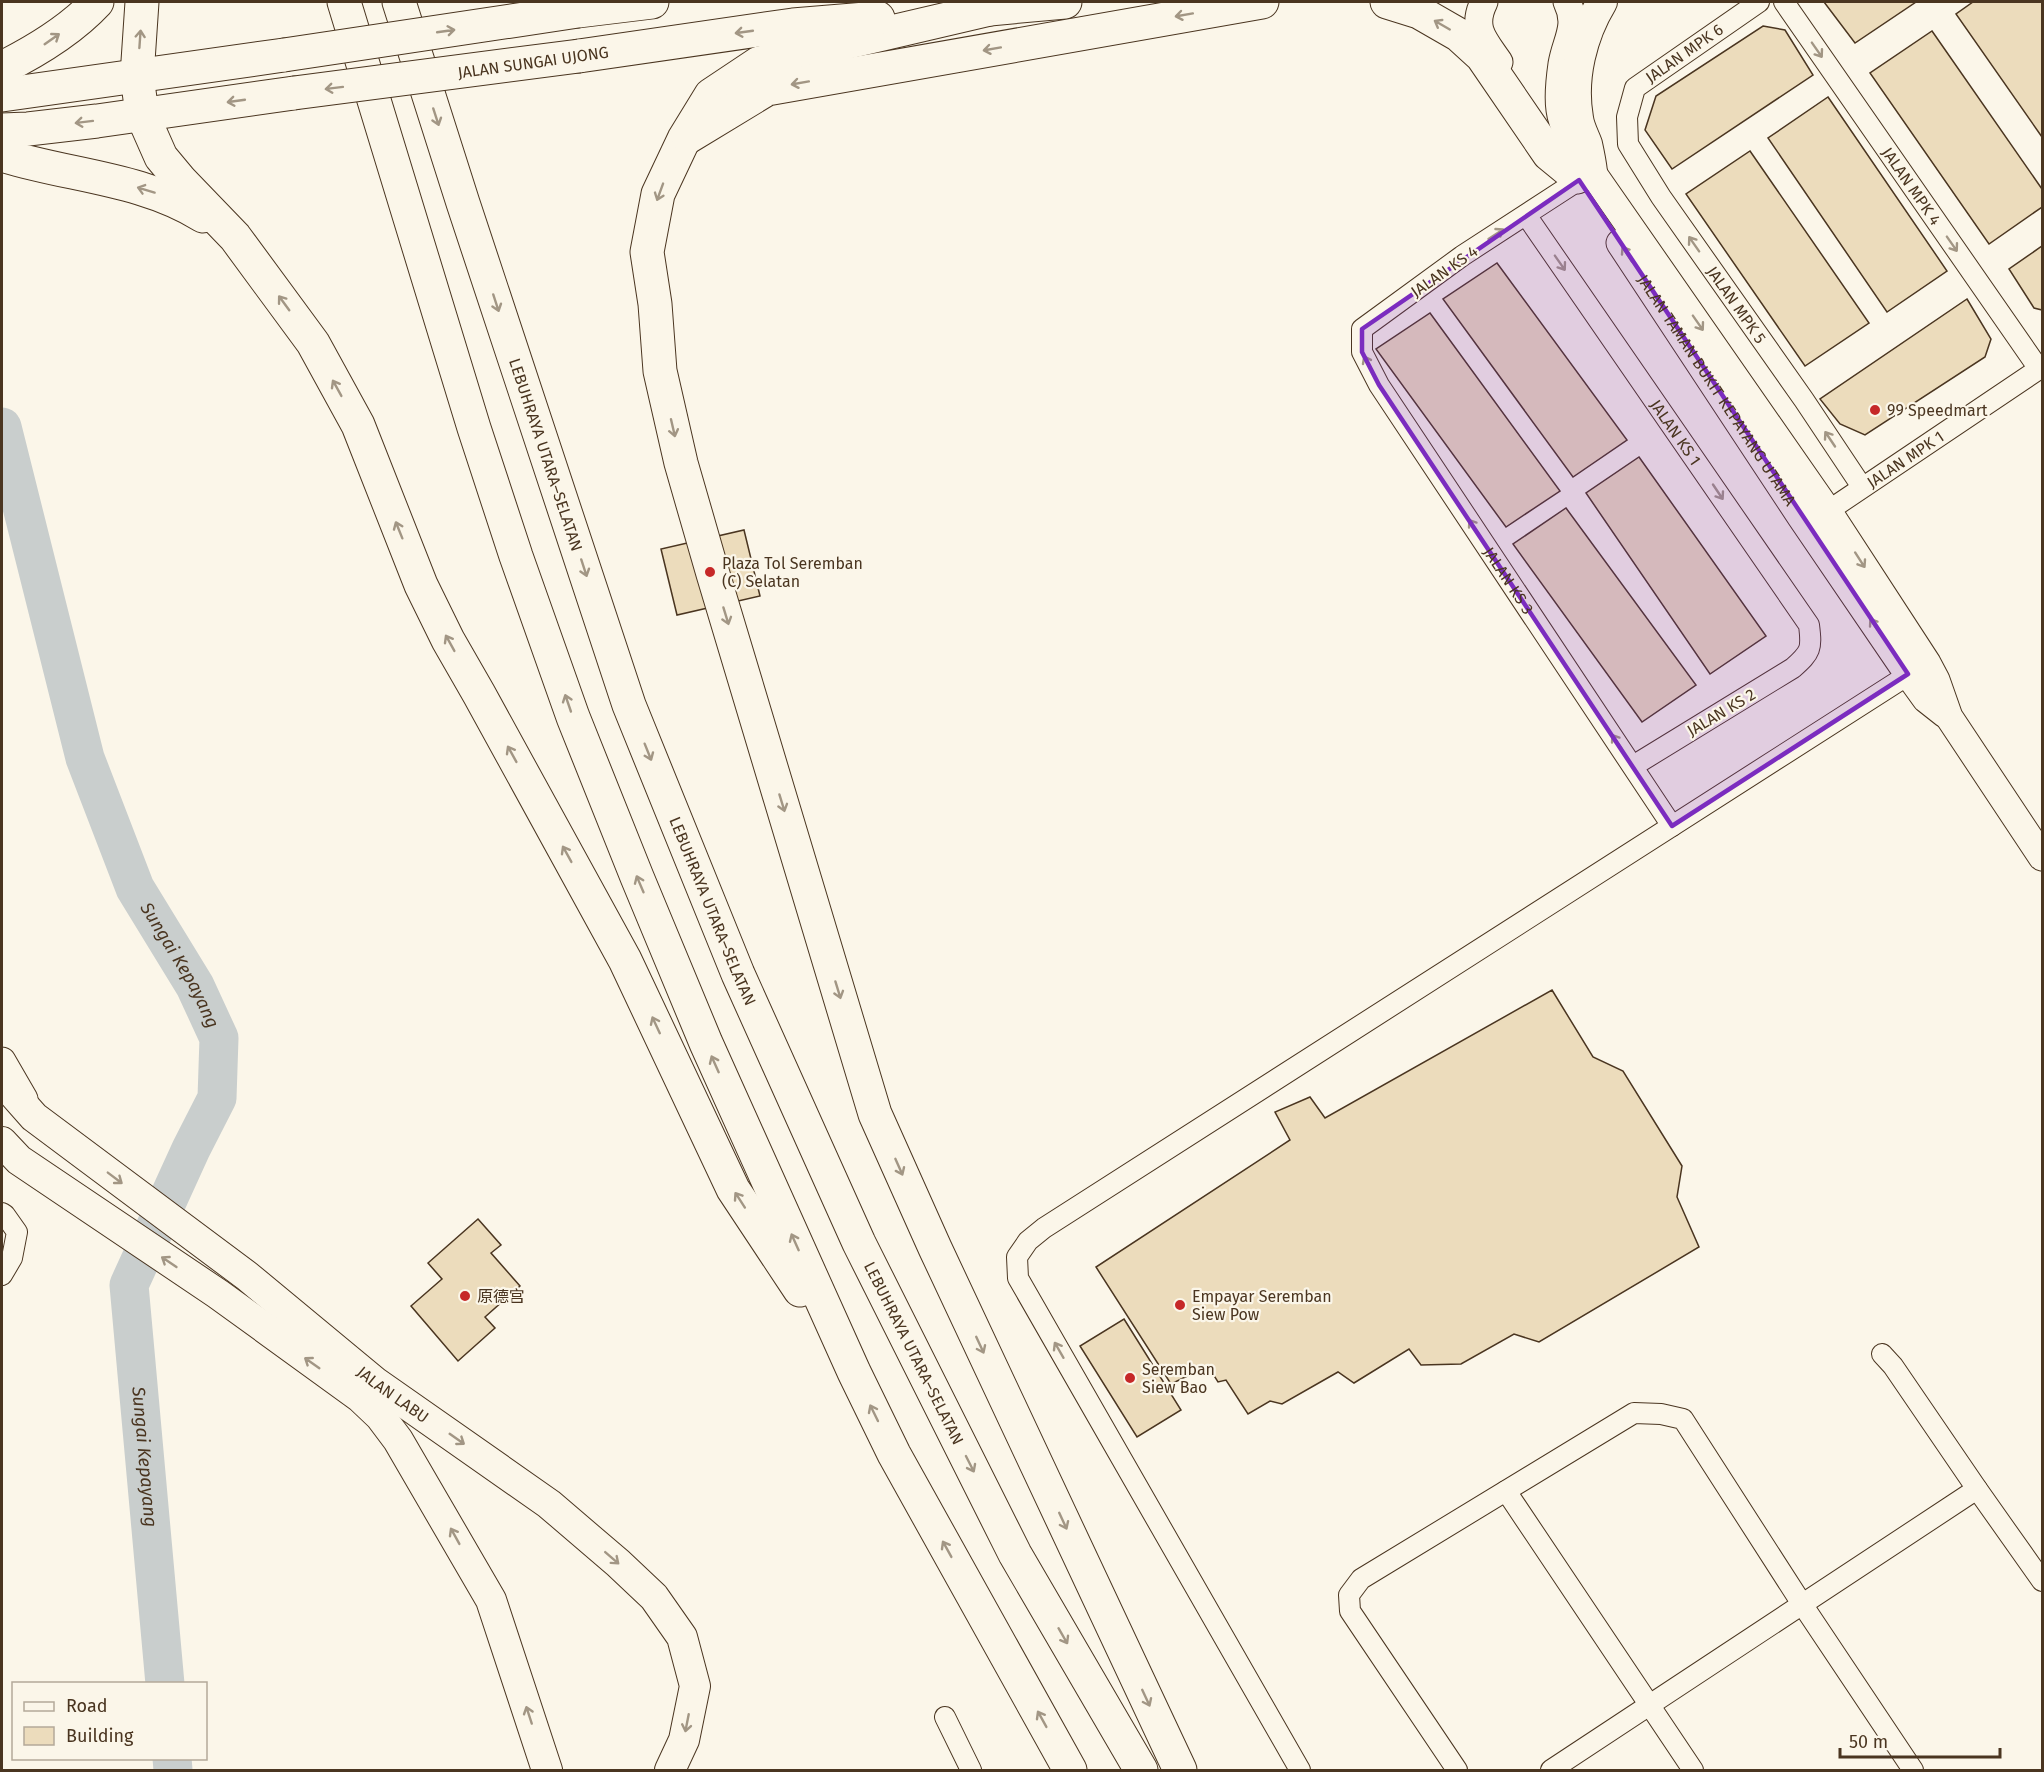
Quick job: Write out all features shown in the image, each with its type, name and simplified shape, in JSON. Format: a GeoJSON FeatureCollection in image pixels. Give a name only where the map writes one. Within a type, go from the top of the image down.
{"type":"FeatureCollection","features":[{"type":"Feature","properties":{"kind":"highway"},"geometry":{"type":"LineString","coordinates":[[2,68],[29,55],[82,18],[97,2]]}},
{"type":"Feature","properties":{"kind":"highway"},"geometry":{"type":"LineString","coordinates":[[142,2],[137,76],[142,114],[161,157],[235,237],[313,343],[358,425],[421,585],[447,640],[625,960],[733,1190],[854,1372]]}},
{"type":"Feature","properties":{"kind":"highway"},"geometry":{"type":"LineString","coordinates":[[344,2],[516,556],[573,717],[632,866],[706,1043],[854,1372],[894,1454],[1070,1770]]}},
{"type":"Feature","properties":{"kind":"highway","name":"LEBUHRAYA UTARA–SELATAN"},"geometry":{"type":"LineString","coordinates":[[399,2],[629,705],[738,974],[859,1243],[1004,1532],[1141,1770]]}},
{"type":"Feature","properties":{"kind":"highway"},"geometry":{"type":"LineString","coordinates":[[2,95],[640,2]]}},
{"type":"Feature","properties":{"kind":"highway","name":"JALAN SUNGAI UJONG"},"geometry":{"type":"LineString","coordinates":[[2,130],[28,129],[579,56],[792,25],[1065,2]]}},
{"type":"Feature","properties":{"kind":"highway"},"geometry":{"type":"LineString","coordinates":[[684,139],[767,89],[1262,2]]}},
{"type":"Feature","properties":{"kind":"highway"},"geometry":{"type":"LineString","coordinates":[[1388,2],[1419,12],[1459,35],[1482,56],[1549,154],[1583,176]]}},
{"type":"Feature","properties":{"kind":"highway"},"geometry":{"type":"LineString","coordinates":[[990,9],[759,63],[711,95],[684,139],[658,194],[647,252],[656,304],[660,371],[681,463],[875,1114],[935,1248],[1180,1770]]}},
{"type":"Feature","properties":{"kind":"highway"},"geometry":{"type":"LineString","coordinates":[[2,155],[24,162],[121,182],[163,195],[192,209],[235,237]]}},
{"type":"Feature","properties":{"kind":"main road"},"geometry":{"type":"LineString","coordinates":[[1583,176],[1588,148],[1578,118],[1576,87],[1590,22],[1602,2]]}},
{"type":"Feature","properties":{"kind":"main road"},"geometry":{"type":"LineString","coordinates":[[2,1081],[34,1117]]}},
{"type":"Feature","properties":{"kind":"main road","name":"JALAN LABU"},"geometry":{"type":"LineString","coordinates":[[34,1117],[247,1276],[375,1382],[549,1504],[654,1597],[682,1637],[695,1686],[684,1740],[670,1770]]}},
{"type":"Feature","properties":{"kind":"main road","name":"JALAN LABU"},"geometry":{"type":"LineString","coordinates":[[7,1150],[218,1294],[360,1397],[380,1416],[399,1440],[491,1600],[547,1770]]}},
{"type":"Feature","properties":{"kind":"street","name":"JALAN TAMAN BUKIT KEPAYANG UTAMA"},"geometry":{"type":"LineString","coordinates":[[1484,2],[1478,15],[1480,34],[1828,511],[1918,669],[1926,699],[1948,717],[2043,857]]}},
{"type":"Feature","properties":{"kind":"street","name":"JALAN TAMAN BUKIT KEPAYANG UTAMA"},"geometry":{"type":"LineString","coordinates":[[1567,2],[1573,24],[1562,63],[1560,110],[1583,176],[1801,517],[1918,669]]}},
{"type":"Feature","properties":{"kind":"street","name":"JALAN MPK 6"},"geometry":{"type":"LineString","coordinates":[[1627,117],[1635,88],[1759,2]]}},
{"type":"Feature","properties":{"kind":"street","name":"JALAN MPK 4"},"geometry":{"type":"LineString","coordinates":[[1784,2],[2041,368]]}},
{"type":"Feature","properties":{"kind":"street","name":"JALAN MPK 5"},"geometry":{"type":"LineString","coordinates":[[1627,117],[1629,144],[1661,197],[1804,400],[1862,487]]}},
{"type":"Feature","properties":{"kind":"street","name":"JALAN KS 4"},"geometry":{"type":"LineString","coordinates":[[1362,329],[1462,256],[1583,176]]}},
{"type":"Feature","properties":{"kind":"street","name":"JALAN KS 1"},"geometry":{"type":"LineString","coordinates":[[1526,215],[1809,625],[1811,640],[1808,655]]}},
{"type":"Feature","properties":{"kind":"street","name":"JALAN KS 3"},"geometry":{"type":"LineString","coordinates":[[1362,329],[1362,352],[1379,385],[1672,826]]}},
{"type":"Feature","properties":{"kind":"street","name":"JALAN MPK 1"},"geometry":{"type":"LineString","coordinates":[[1828,511],[2041,368]]}},
{"type":"Feature","properties":{"kind":"street","name":"JALAN KS 2"},"geometry":{"type":"LineString","coordinates":[[1633,766],[1793,668],[1808,655]]}},
{"type":"Feature","properties":{"kind":"street"},"geometry":{"type":"LineString","coordinates":[[1300,1770],[1018,1278],[1017,1257],[1028,1241],[1044,1228],[1918,669]]}},
{"type":"Feature","properties":{"kind":"street","name":"JALAN LABU"},"geometry":{"type":"LineString","coordinates":[[2,1061],[34,1117]]}},
{"type":"Feature","properties":{"kind":"street"},"geometry":{"type":"LineString","coordinates":[[2,1212],[17,1232],[12,1257],[2,1275]]}},
{"type":"Feature","properties":{"kind":"street"},"geometry":{"type":"LineString","coordinates":[[1882,1354],[1893,1366],[2043,1581]]}},
{"type":"Feature","properties":{"kind":"street"},"geometry":{"type":"LineString","coordinates":[[1457,1770],[1350,1611],[1349,1595],[1361,1578],[1634,1413],[1661,1414],[1683,1419],[1802,1604],[1913,1770]]}},
{"type":"Feature","properties":{"kind":"street"},"geometry":{"type":"LineString","coordinates":[[1551,1770],[1977,1489]]}},
{"type":"Feature","properties":{"kind":"street"},"geometry":{"type":"LineString","coordinates":[[1506,1491],[1693,1770]]}},
{"type":"Feature","properties":{"kind":"street"},"geometry":{"type":"LineString","coordinates":[[945,1717],[971,1770]]}},
{"type":"Feature","properties":{"kind":"highlighted area"},"geometry":{"type":"Polygon","coordinates":[[[1579,180],[1908,674],[1672,826],[1379,385],[1362,352],[1362,329],[1579,180]]]}},
{"type":"Feature","properties":{"kind":"building"},"geometry":{"type":"Polygon","coordinates":[[[1824,2],[1916,2],[1855,43],[1824,2]]]}},
{"type":"Feature","properties":{"kind":"building"},"geometry":{"type":"Polygon","coordinates":[[[1973,2],[2042,2],[2042,137],[1956,14],[1973,2]]]}},
{"type":"Feature","properties":{"kind":"building"},"geometry":{"type":"Polygon","coordinates":[[[1763,26],[1785,30],[1813,75],[1672,169],[1645,130],[1656,96],[1763,26]]]}},
{"type":"Feature","properties":{"kind":"building"},"geometry":{"type":"Polygon","coordinates":[[[1932,31],[2042,189],[2042,207],[1989,244],[1870,73],[1932,31]]]}},
{"type":"Feature","properties":{"kind":"building"},"geometry":{"type":"Polygon","coordinates":[[[1828,97],[1947,271],[1887,312],[1768,138],[1828,97]]]}},
{"type":"Feature","properties":{"kind":"building"},"geometry":{"type":"Polygon","coordinates":[[[1750,151],[1869,323],[1805,366],[1686,194],[1750,151]]]}},
{"type":"Feature","properties":{"kind":"building"},"geometry":{"type":"Polygon","coordinates":[[[2042,246],[2042,310],[2034,308],[2009,269],[2042,246]]]}},
{"type":"Feature","properties":{"kind":"building"},"geometry":{"type":"Polygon","coordinates":[[[1497,263],[1627,440],[1573,477],[1443,299],[1497,263]]]}},
{"type":"Feature","properties":{"kind":"building"},"geometry":{"type":"Polygon","coordinates":[[[1967,299],[1991,339],[1985,357],[1865,435],[1840,424],[1820,399],[1967,299]]]}},
{"type":"Feature","properties":{"kind":"building"},"geometry":{"type":"Polygon","coordinates":[[[1430,313],[1560,491],[1506,527],[1376,349],[1430,313]]]}},
{"type":"Feature","properties":{"kind":"building"},"geometry":{"type":"Polygon","coordinates":[[[1639,457],[1766,636],[1710,674],[1586,493],[1639,457]]]}},
{"type":"Feature","properties":{"kind":"building"},"geometry":{"type":"Polygon","coordinates":[[[1566,508],[1696,685],[1642,722],[1513,544],[1566,508]]]}},
{"type":"Feature","properties":{"kind":"building","name":"Plaza Tol Seremban (C) Selatan"},"geometry":{"type":"Polygon","coordinates":[[[744,530],[760,596],[677,615],[661,549],[744,530]]]}},
{"type":"Feature","properties":{"kind":"building"},"geometry":{"type":"Polygon","coordinates":[[[1552,990],[1593,1057],[1623,1071],[1682,1166],[1677,1197],[1699,1247],[1539,1342],[1514,1334],[1461,1364],[1421,1365],[1409,1349],[1354,1383],[1338,1372],[1282,1404],[1270,1401],[1248,1414],[1226,1380],[1218,1382],[1208,1366],[1171,1384],[1096,1267],[1290,1140],[1275,1112],[1310,1097],[1325,1118],[1552,990]]]}},
{"type":"Feature","properties":{"kind":"building","name":"原德宫"},"geometry":{"type":"Polygon","coordinates":[[[478,1219],[501,1245],[491,1253],[520,1286],[485,1317],[495,1328],[458,1361],[411,1306],[442,1279],[428,1263],[478,1219]]]}},
{"type":"Feature","properties":{"kind":"building","name":"Seremban Siew Bao"},"geometry":{"type":"Polygon","coordinates":[[[1124,1319],[1181,1410],[1137,1437],[1080,1346],[1124,1319]]]}},
{"type":"Feature","properties":{"kind":"waterway","name":"Sungai Kepayang"},"geometry":{"type":"LineString","coordinates":[[2,427],[85,758],[135,888],[195,986],[219,1038],[217,1098],[191,1149],[129,1285],[165,1682]]}},
{"type":"Feature","properties":{"kind":"waterway","name":"Sungai Kepayang"},"geometry":{"type":"LineString","coordinates":[[172,1760],[173,1770]]}},
{"type":"Feature","properties":{"kind":"place","name":"99 Speedmart"},"geometry":{"type":"Point","coordinates":[1875,410]}},
{"type":"Feature","properties":{"kind":"place","name":"Plaza Tol Seremban (C) Selatan"},"geometry":{"type":"Point","coordinates":[710,572]}},
{"type":"Feature","properties":{"kind":"place","name":"原德宫"},"geometry":{"type":"Point","coordinates":[465,1296]}},
{"type":"Feature","properties":{"kind":"place","name":"Empayar Seremban Siew Pow"},"geometry":{"type":"Point","coordinates":[1180,1305]}},
{"type":"Feature","properties":{"kind":"place","name":"Seremban Siew Bao"},"geometry":{"type":"Point","coordinates":[1130,1378]}}]}
